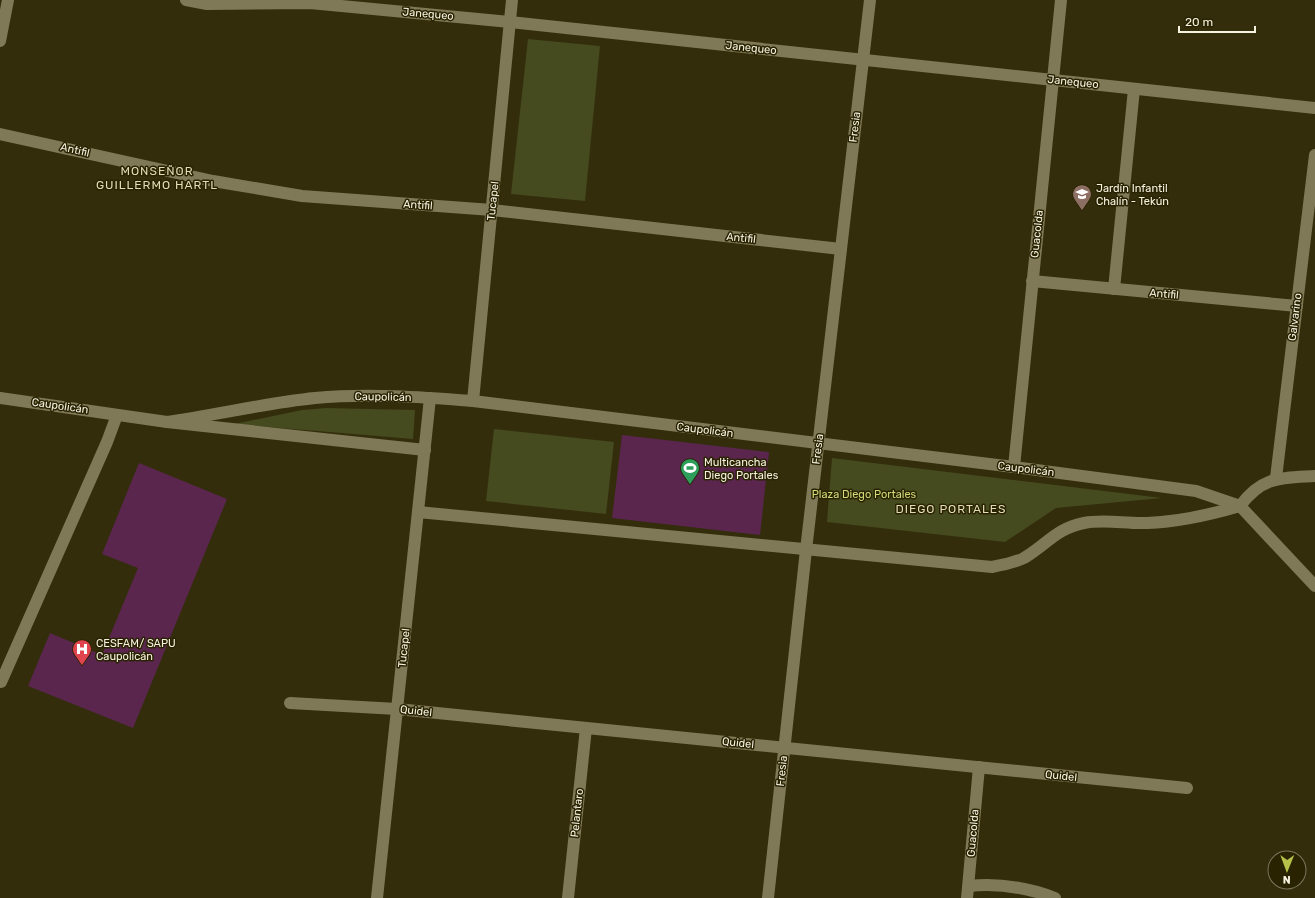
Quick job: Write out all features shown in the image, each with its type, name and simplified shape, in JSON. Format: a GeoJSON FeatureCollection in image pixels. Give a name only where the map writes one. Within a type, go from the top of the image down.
{"type":"FeatureCollection","features":[{"type":"Feature","properties":{"kind":"street"},"geometry":{"type":"LineString","coordinates":[[0,41],[8,0]]}},
{"type":"Feature","properties":{"kind":"street","name":"Janequeo"},"geometry":{"type":"LineString","coordinates":[[186,0],[214,4],[310,3],[510,22],[1315,108]]}},
{"type":"Feature","properties":{"kind":"street","name":"Tucapel"},"geometry":{"type":"LineString","coordinates":[[473,401],[512,0]]}},
{"type":"Feature","properties":{"kind":"street","name":"Fresia"},"geometry":{"type":"LineString","coordinates":[[768,898],[806,550],[870,0]]}},
{"type":"Feature","properties":{"kind":"street","name":"Guacolda"},"geometry":{"type":"LineString","coordinates":[[1014,467],[1061,0]]}},
{"type":"Feature","properties":{"kind":"street"},"geometry":{"type":"LineString","coordinates":[[1114,289],[1134,89]]}},
{"type":"Feature","properties":{"kind":"street","name":"Antifil"},"geometry":{"type":"LineString","coordinates":[[0,134],[213,181],[302,196],[492,210],[841,249]]}},
{"type":"Feature","properties":{"kind":"street","name":"Galvarino"},"geometry":{"type":"LineString","coordinates":[[1276,478],[1315,155]]}},
{"type":"Feature","properties":{"kind":"street","name":"Antifil"},"geometry":{"type":"LineString","coordinates":[[1032,281],[1297,306]]}},
{"type":"Feature","properties":{"kind":"street","name":"Caupolicán"},"geometry":{"type":"LineString","coordinates":[[167,422],[265,404],[316,398],[363,396],[430,398],[473,401],[1014,467],[1196,491],[1240,506],[1315,586]]}},
{"type":"Feature","properties":{"kind":"street","name":"Caupolicán"},"geometry":{"type":"LineString","coordinates":[[0,398],[167,422],[425,450]]}},
{"type":"Feature","properties":{"kind":"street","name":"Tucapel"},"geometry":{"type":"LineString","coordinates":[[377,898],[430,398]]}},
{"type":"Feature","properties":{"kind":"street"},"geometry":{"type":"LineString","coordinates":[[1,682],[107,442],[117,415]]}},
{"type":"Feature","properties":{"kind":"street"},"geometry":{"type":"LineString","coordinates":[[418,512],[992,567],[1008,564],[1023,558],[1053,535],[1066,528],[1083,523],[1101,521],[1146,523],[1208,516],[1240,506],[1257,487],[1276,478],[1315,476]]}},
{"type":"Feature","properties":{"kind":"street","name":"Quidel"},"geometry":{"type":"LineString","coordinates":[[290,703],[397,709],[1187,788]]}},
{"type":"Feature","properties":{"kind":"street","name":"Pelantaro"},"geometry":{"type":"LineString","coordinates":[[568,898],[586,728]]}},
{"type":"Feature","properties":{"kind":"street","name":"Guacolda"},"geometry":{"type":"LineString","coordinates":[[968,898],[979,767]]}},
{"type":"Feature","properties":{"kind":"street"},"geometry":{"type":"LineString","coordinates":[[969,886],[988,884],[1012,886],[1055,898]]}},
{"type":"Feature","properties":{"kind":"green space"},"geometry":{"type":"Polygon","coordinates":[[[528,39],[600,46],[585,201],[511,194],[528,39]]]}},
{"type":"Feature","properties":{"kind":"green space"},"geometry":{"type":"Polygon","coordinates":[[[326,408],[415,410],[413,439],[234,424],[302,410],[326,408]]]}},
{"type":"Feature","properties":{"kind":"green space"},"geometry":{"type":"Polygon","coordinates":[[[494,429],[614,442],[606,514],[486,501],[494,429]]]}},
{"type":"Feature","properties":{"kind":"green space","name":"Plaza Diego Portales"},"geometry":{"type":"Polygon","coordinates":[[[832,458],[1162,498],[1056,508],[1005,542],[827,522],[832,458]]]}},
{"type":"Feature","properties":{"kind":"building","name":"Multicancha Diego Portales"},"geometry":{"type":"Polygon","coordinates":[[[622,435],[769,452],[760,535],[612,518],[622,435]]]}},
{"type":"Feature","properties":{"kind":"building"},"geometry":{"type":"Polygon","coordinates":[[[139,463],[227,499],[133,728],[28,686],[50,633],[102,655],[138,568],[102,554],[139,463]]]}},
{"type":"Feature","properties":{"kind":"place","name":"Jardín Infantil Chalín - Tekún"},"geometry":{"type":"Point","coordinates":[1082,211]}},
{"type":"Feature","properties":{"kind":"place","name":"Multicancha Diego Portales"},"geometry":{"type":"Point","coordinates":[690,485]}},
{"type":"Feature","properties":{"kind":"place","name":"CESFAM/ SAPU Caupolicán"},"geometry":{"type":"Point","coordinates":[82,666]}},
{"type":"Feature","properties":{"kind":"district","name":"MONSEÑOR GUILLERMO HARTL"},"geometry":{"type":"Point","coordinates":[157,178]}},
{"type":"Feature","properties":{"kind":"district","name":"DIEGO PORTALES"},"geometry":{"type":"Point","coordinates":[951,509]}}]}
